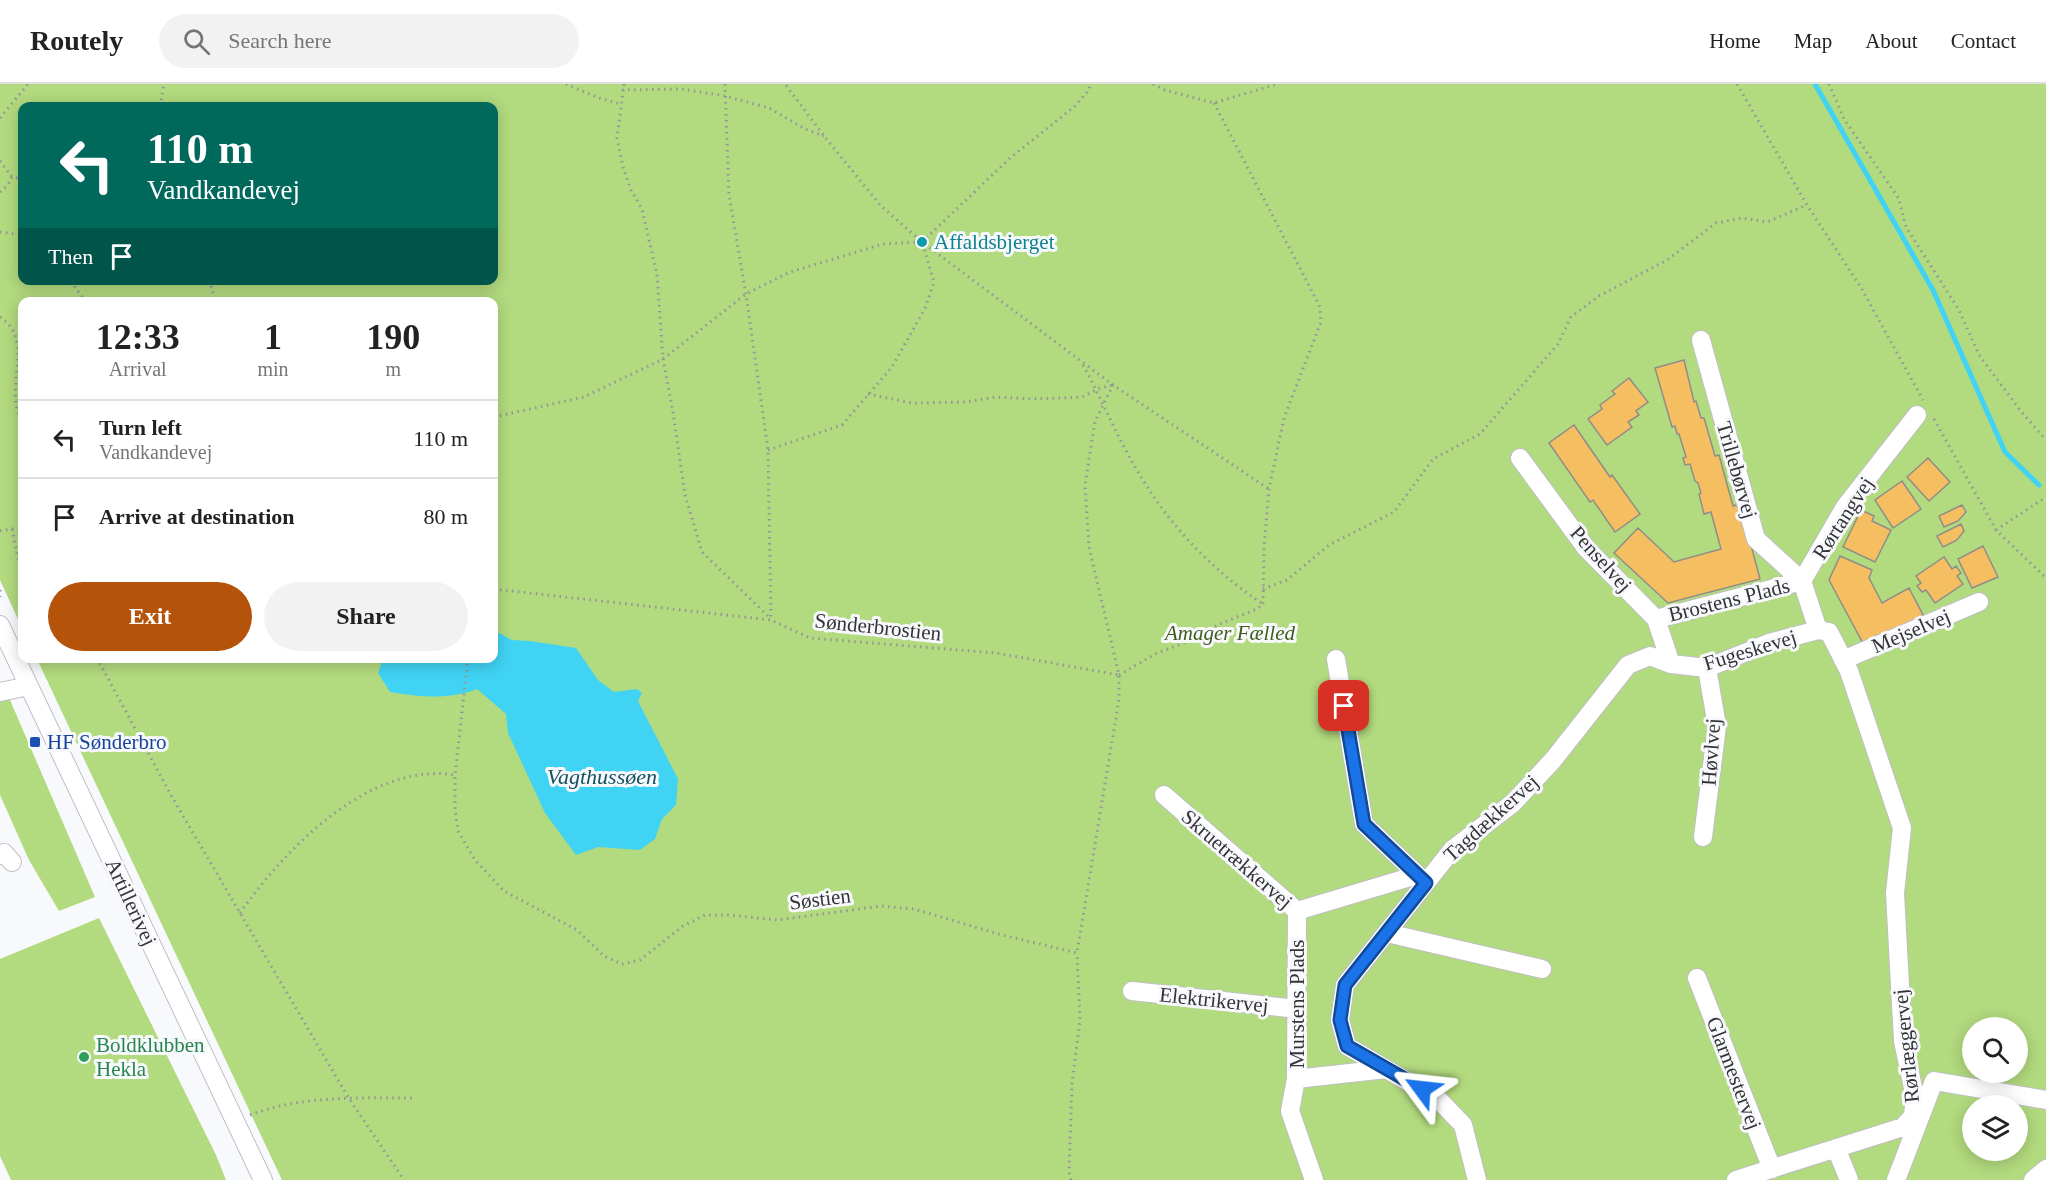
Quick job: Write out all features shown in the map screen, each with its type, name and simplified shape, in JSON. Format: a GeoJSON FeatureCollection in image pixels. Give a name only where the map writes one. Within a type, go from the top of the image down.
{"type":"FeatureCollection","features":[{"type":"Feature","properties":{"kind":"street","name":"Trillebørvej"},"geometry":{"type":"LineString","coordinates":[[1701,340],[1756,539],[1802,582]]}},
{"type":"Feature","properties":{"kind":"street","name":"Rørtangvej"},"geometry":{"type":"LineString","coordinates":[[1818,630],[1802,582],[1845,507],[1926,414]]}},
{"type":"Feature","properties":{"kind":"street","name":"Penselvej"},"geometry":{"type":"LineString","coordinates":[[1520,458],[1586,548],[1656,619],[1671,664]]}},
{"type":"Feature","properties":{"kind":"street","name":"Brostens Plads"},"geometry":{"type":"LineString","coordinates":[[1656,619],[1802,582]]}},
{"type":"Feature","properties":{"kind":"street","name":"Mejselvej"},"geometry":{"type":"LineString","coordinates":[[1843,660],[1979,602]]}},
{"type":"Feature","properties":{"kind":"street","name":"Artillerivej"},"geometry":{"type":"LineString","coordinates":[[0,625],[18,663]]}},
{"type":"Feature","properties":{"kind":"street","name":"Fugeskevej"},"geometry":{"type":"LineString","coordinates":[[1553,760],[1628,665],[1650,656],[1671,664],[1707,668],[1769,643],[1818,630],[1829,632],[1849,671],[1902,828],[1895,893]]}},
{"type":"Feature","properties":{"kind":"street"},"geometry":{"type":"LineString","coordinates":[[1336,659],[1364,824],[1421,879]]}},
{"type":"Feature","properties":{"kind":"street","name":"Artillerivej"},"geometry":{"type":"LineString","coordinates":[[18,663],[262,1180]]}},
{"type":"Feature","properties":{"kind":"street","name":"Høvlvej"},"geometry":{"type":"LineString","coordinates":[[1703,837],[1717,726],[1707,668]]}},
{"type":"Feature","properties":{"kind":"street"},"geometry":{"type":"LineString","coordinates":[[0,692],[29,686]]}},
{"type":"Feature","properties":{"kind":"street","name":"Tagdækkervej"},"geometry":{"type":"LineString","coordinates":[[1477,1180],[1463,1125],[1439,1100],[1347,1046],[1340,1020],[1345,985],[1387,933],[1421,879],[1452,850],[1513,803],[1553,760]]}},
{"type":"Feature","properties":{"kind":"street","name":"Skruetrækkervej"},"geometry":{"type":"LineString","coordinates":[[1164,795],[1297,911],[1421,879]]}},
{"type":"Feature","properties":{"kind":"street","name":"Rørlæggervej"},"geometry":{"type":"LineString","coordinates":[[1736,1180],[1903,1127],[1912,1116],[1915,1096],[1904,1041],[1895,893]]}},
{"type":"Feature","properties":{"kind":"street","name":"Murstens Plads"},"geometry":{"type":"LineString","coordinates":[[1297,911],[1296,1079],[1386,1069]]}},
{"type":"Feature","properties":{"kind":"street"},"geometry":{"type":"LineString","coordinates":[[1387,933],[1542,969]]}},
{"type":"Feature","properties":{"kind":"street","name":"Glarmestervej"},"geometry":{"type":"LineString","coordinates":[[1697,978],[1772,1169]]}},
{"type":"Feature","properties":{"kind":"street","name":"Elektrikervej"},"geometry":{"type":"LineString","coordinates":[[1132,991],[1297,1009]]}},
{"type":"Feature","properties":{"kind":"street"},"geometry":{"type":"LineString","coordinates":[[1296,1079],[1290,1111],[1314,1180]]}},
{"type":"Feature","properties":{"kind":"street"},"geometry":{"type":"LineString","coordinates":[[1896,1180],[1934,1081],[2046,1100]]}},
{"type":"Feature","properties":{"kind":"street"},"geometry":{"type":"LineString","coordinates":[[1836,1148],[1850,1180]]}},
{"type":"Feature","properties":{"kind":"street"},"geometry":{"type":"LineString","coordinates":[[2033,1180],[2046,1169]]}},
{"type":"Feature","properties":{"kind":"path"},"geometry":{"type":"LineString","coordinates":[[0,118],[28,84]]}},
{"type":"Feature","properties":{"kind":"path"},"geometry":{"type":"LineString","coordinates":[[161,102],[164,84]]}},
{"type":"Feature","properties":{"kind":"path"},"geometry":{"type":"LineString","coordinates":[[566,84],[599,98],[621,104]]}},
{"type":"Feature","properties":{"kind":"path"},"geometry":{"type":"LineString","coordinates":[[624,84],[617,138],[631,190],[642,209],[657,275],[663,359],[685,495],[702,552],[771,620]]}},
{"type":"Feature","properties":{"kind":"path"},"geometry":{"type":"LineString","coordinates":[[725,84],[729,195],[746,294],[768,450],[771,620]]}},
{"type":"Feature","properties":{"kind":"path"},"geometry":{"type":"LineString","coordinates":[[785,84],[881,206],[922,243],[1113,385],[1269,489]]}},
{"type":"Feature","properties":{"kind":"path"},"geometry":{"type":"LineString","coordinates":[[498,416],[584,397],[663,359],[746,294],[790,272],[883,244],[922,243],[1009,159],[1075,106],[1089,90],[1090,84]]}},
{"type":"Feature","properties":{"kind":"path"},"geometry":{"type":"LineString","coordinates":[[1154,84],[1166,90],[1214,103],[1277,84]]}},
{"type":"Feature","properties":{"kind":"path"},"geometry":{"type":"LineString","coordinates":[[1737,84],[1806,205],[1860,286],[1926,414],[1996,530],[2046,578]]}},
{"type":"Feature","properties":{"kind":"path"},"geometry":{"type":"LineString","coordinates":[[1829,84],[1844,119],[1899,199],[1906,227],[1959,310],[1979,355],[2020,410],[2046,440]]}},
{"type":"Feature","properties":{"kind":"path"},"geometry":{"type":"LineString","coordinates":[[622,90],[681,89],[725,96],[769,108],[805,129],[824,136]]}},
{"type":"Feature","properties":{"kind":"path"},"geometry":{"type":"LineString","coordinates":[[1214,103],[1320,307],[1321,322],[1284,418],[1269,489],[1264,547],[1263,604]]}},
{"type":"Feature","properties":{"kind":"path"},"geometry":{"type":"LineString","coordinates":[[0,161],[12,177],[18,178]]}},
{"type":"Feature","properties":{"kind":"path"},"geometry":{"type":"LineString","coordinates":[[0,192],[8,185],[12,177]]}},
{"type":"Feature","properties":{"kind":"path"},"geometry":{"type":"LineString","coordinates":[[1263,589],[1287,580],[1329,546],[1394,512],[1433,459],[1480,434],[1558,344],[1571,317],[1599,296],[1667,260],[1716,223],[1742,218],[1767,222],[1806,205]]}},
{"type":"Feature","properties":{"kind":"path"},"geometry":{"type":"LineString","coordinates":[[0,232],[18,234]]}},
{"type":"Feature","properties":{"kind":"path"},"geometry":{"type":"LineString","coordinates":[[768,450],[842,424],[892,367],[925,308],[934,282],[922,243]]}},
{"type":"Feature","properties":{"kind":"path"},"geometry":{"type":"LineString","coordinates":[[0,317],[8,323],[18,343]]}},
{"type":"Feature","properties":{"kind":"path"},"geometry":{"type":"LineString","coordinates":[[18,356],[14,399],[18,410]]}},
{"type":"Feature","properties":{"kind":"path"},"geometry":{"type":"LineString","coordinates":[[1082,362],[1140,476],[1178,531],[1244,592],[1263,604]]}},
{"type":"Feature","properties":{"kind":"path"},"geometry":{"type":"LineString","coordinates":[[868,394],[912,403],[966,402],[996,397],[1033,399],[1082,397],[1113,385]]}},
{"type":"Feature","properties":{"kind":"path"},"geometry":{"type":"LineString","coordinates":[[1071,1180],[1069,1172],[1072,1084],[1080,1020],[1077,953],[1119,699],[1119,675],[1089,547],[1084,485],[1095,421],[1113,385]]}},
{"type":"Feature","properties":{"kind":"path"},"geometry":{"type":"LineString","coordinates":[[1996,530],[2046,497]]}},
{"type":"Feature","properties":{"kind":"path"},"geometry":{"type":"LineString","coordinates":[[12,530],[18,559]]}},
{"type":"Feature","properties":{"kind":"path"},"geometry":{"type":"LineString","coordinates":[[0,531],[18,531]]}},
{"type":"Feature","properties":{"kind":"path","name":"Sønderbrostien"},"geometry":{"type":"LineString","coordinates":[[498,589],[771,620],[810,638],[996,653],[1119,675]]}},
{"type":"Feature","properties":{"kind":"path"},"geometry":{"type":"LineString","coordinates":[[0,590],[0,597]]}},
{"type":"Feature","properties":{"kind":"path"},"geometry":{"type":"LineString","coordinates":[[1119,675],[1157,652],[1200,637],[1217,625],[1257,609],[1263,604]]}},
{"type":"Feature","properties":{"kind":"path"},"geometry":{"type":"LineString","coordinates":[[101,663],[172,797],[240,914],[348,1097],[404,1180]]}},
{"type":"Feature","properties":{"kind":"path","name":"Søstien"},"geometry":{"type":"LineString","coordinates":[[467,663],[455,775],[455,810],[458,831],[475,860],[504,891],[577,930],[604,956],[622,964],[640,960],[683,926],[705,915],[777,920],[881,906],[914,909],[1002,935],[1077,953]]}},
{"type":"Feature","properties":{"kind":"path"},"geometry":{"type":"LineString","coordinates":[[240,914],[276,868],[318,825],[350,802],[406,777],[428,772],[455,775]]}},
{"type":"Feature","properties":{"kind":"path"},"geometry":{"type":"LineString","coordinates":[[235,1121],[275,1106],[348,1097],[416,1098]]}},
{"type":"Feature","properties":{"kind":"green space","name":"Amager Fælled"},"geometry":{"type":"Polygon","coordinates":[[[0,84],[2046,84],[2046,1180],[282,1180],[39,663],[498,663],[498,297],[18,297],[18,619],[0,580],[0,84]]]}},
{"type":"Feature","properties":{"kind":"green space"},"geometry":{"type":"Polygon","coordinates":[[[0,700],[10,700],[95,897],[59,911],[29,860],[0,795],[0,700]]]}},
{"type":"Feature","properties":{"kind":"green space","name":"Boldklubben Hekla"},"geometry":{"type":"Polygon","coordinates":[[[99,918],[216,1155],[226,1180],[11,1180],[0,1156],[0,959],[99,918]]]}},
{"type":"Feature","properties":{"kind":"water","name":"Vagthussøen"},"geometry":{"type":"Polygon","coordinates":[[[498,633],[512,640],[576,648],[598,680],[614,692],[637,689],[642,693],[638,701],[678,779],[676,805],[662,819],[655,839],[640,850],[598,847],[576,855],[545,813],[508,733],[506,714],[477,689],[456,695],[434,696],[390,692],[378,673],[382,663],[498,663],[498,633]]]}},
{"type":"Feature","properties":{"kind":"building"},"geometry":{"type":"Polygon","coordinates":[[[1684,360],[1694,402],[1696,401],[1701,418],[1704,418],[1715,456],[1719,455],[1733,506],[1740,504],[1760,579],[1668,603],[1614,553],[1638,528],[1674,562],[1721,549],[1711,512],[1704,514],[1698,483],[1695,481],[1690,464],[1685,465],[1683,458],[1686,457],[1679,434],[1675,426],[1672,427],[1655,368],[1684,360]]]}},
{"type":"Feature","properties":{"kind":"building"},"geometry":{"type":"Polygon","coordinates":[[[1629,378],[1648,402],[1636,411],[1639,415],[1628,422],[1632,427],[1607,445],[1588,419],[1602,409],[1600,405],[1615,394],[1612,391],[1629,378]]]}},
{"type":"Feature","properties":{"kind":"building"},"geometry":{"type":"Polygon","coordinates":[[[1574,425],[1610,477],[1612,475],[1640,514],[1615,532],[1593,500],[1590,502],[1549,443],[1574,425]]]}},
{"type":"Feature","properties":{"kind":"building"},"geometry":{"type":"Polygon","coordinates":[[[1928,458],[1950,482],[1929,501],[1907,477],[1928,458]]]}},
{"type":"Feature","properties":{"kind":"building"},"geometry":{"type":"Polygon","coordinates":[[[1902,481],[1921,509],[1893,528],[1875,500],[1902,481]]]}},
{"type":"Feature","properties":{"kind":"building"},"geometry":{"type":"Polygon","coordinates":[[[1962,505],[1966,512],[1958,521],[1944,527],[1939,516],[1962,505]]]}},
{"type":"Feature","properties":{"kind":"building"},"geometry":{"type":"Polygon","coordinates":[[[1861,510],[1874,516],[1872,521],[1891,530],[1875,562],[1843,547],[1861,510]]]}},
{"type":"Feature","properties":{"kind":"building"},"geometry":{"type":"Polygon","coordinates":[[[1961,524],[1964,531],[1957,540],[1943,547],[1937,536],[1961,524]]]}},
{"type":"Feature","properties":{"kind":"building"},"geometry":{"type":"Polygon","coordinates":[[[1983,546],[1998,577],[1972,588],[1958,559],[1983,546]]]}},
{"type":"Feature","properties":{"kind":"building"},"geometry":{"type":"Polygon","coordinates":[[[1840,556],[1872,570],[1869,578],[1882,603],[1909,588],[1923,615],[1865,647],[1829,580],[1840,556]]]}},
{"type":"Feature","properties":{"kind":"building"},"geometry":{"type":"Polygon","coordinates":[[[1944,557],[1952,569],[1956,566],[1961,573],[1957,576],[1963,584],[1935,603],[1926,590],[1922,592],[1917,586],[1921,583],[1916,576],[1944,557]]]}},
{"type":"Feature","properties":{"kind":"waterway"},"geometry":{"type":"LineString","coordinates":[[1815,84],[1933,290],[2005,452],[2039,485]]}},
{"type":"Feature","properties":{"kind":"place","name":"Affaldsbjerget"},"geometry":{"type":"Point","coordinates":[922,242]}},
{"type":"Feature","properties":{"kind":"place","name":"HF Sønderbro"},"geometry":{"type":"Point","coordinates":[35,742]}},
{"type":"Feature","properties":{"kind":"place","name":"Boldklubben Hekla"},"geometry":{"type":"Point","coordinates":[84,1057]}},
{"type":"Feature","properties":{"kind":"route"},"geometry":{"type":"LineString","coordinates":[[1344,706],[1364,824],[1426,883],[1345,985],[1340,1020],[1347,1046],[1422,1089]]}}]}
